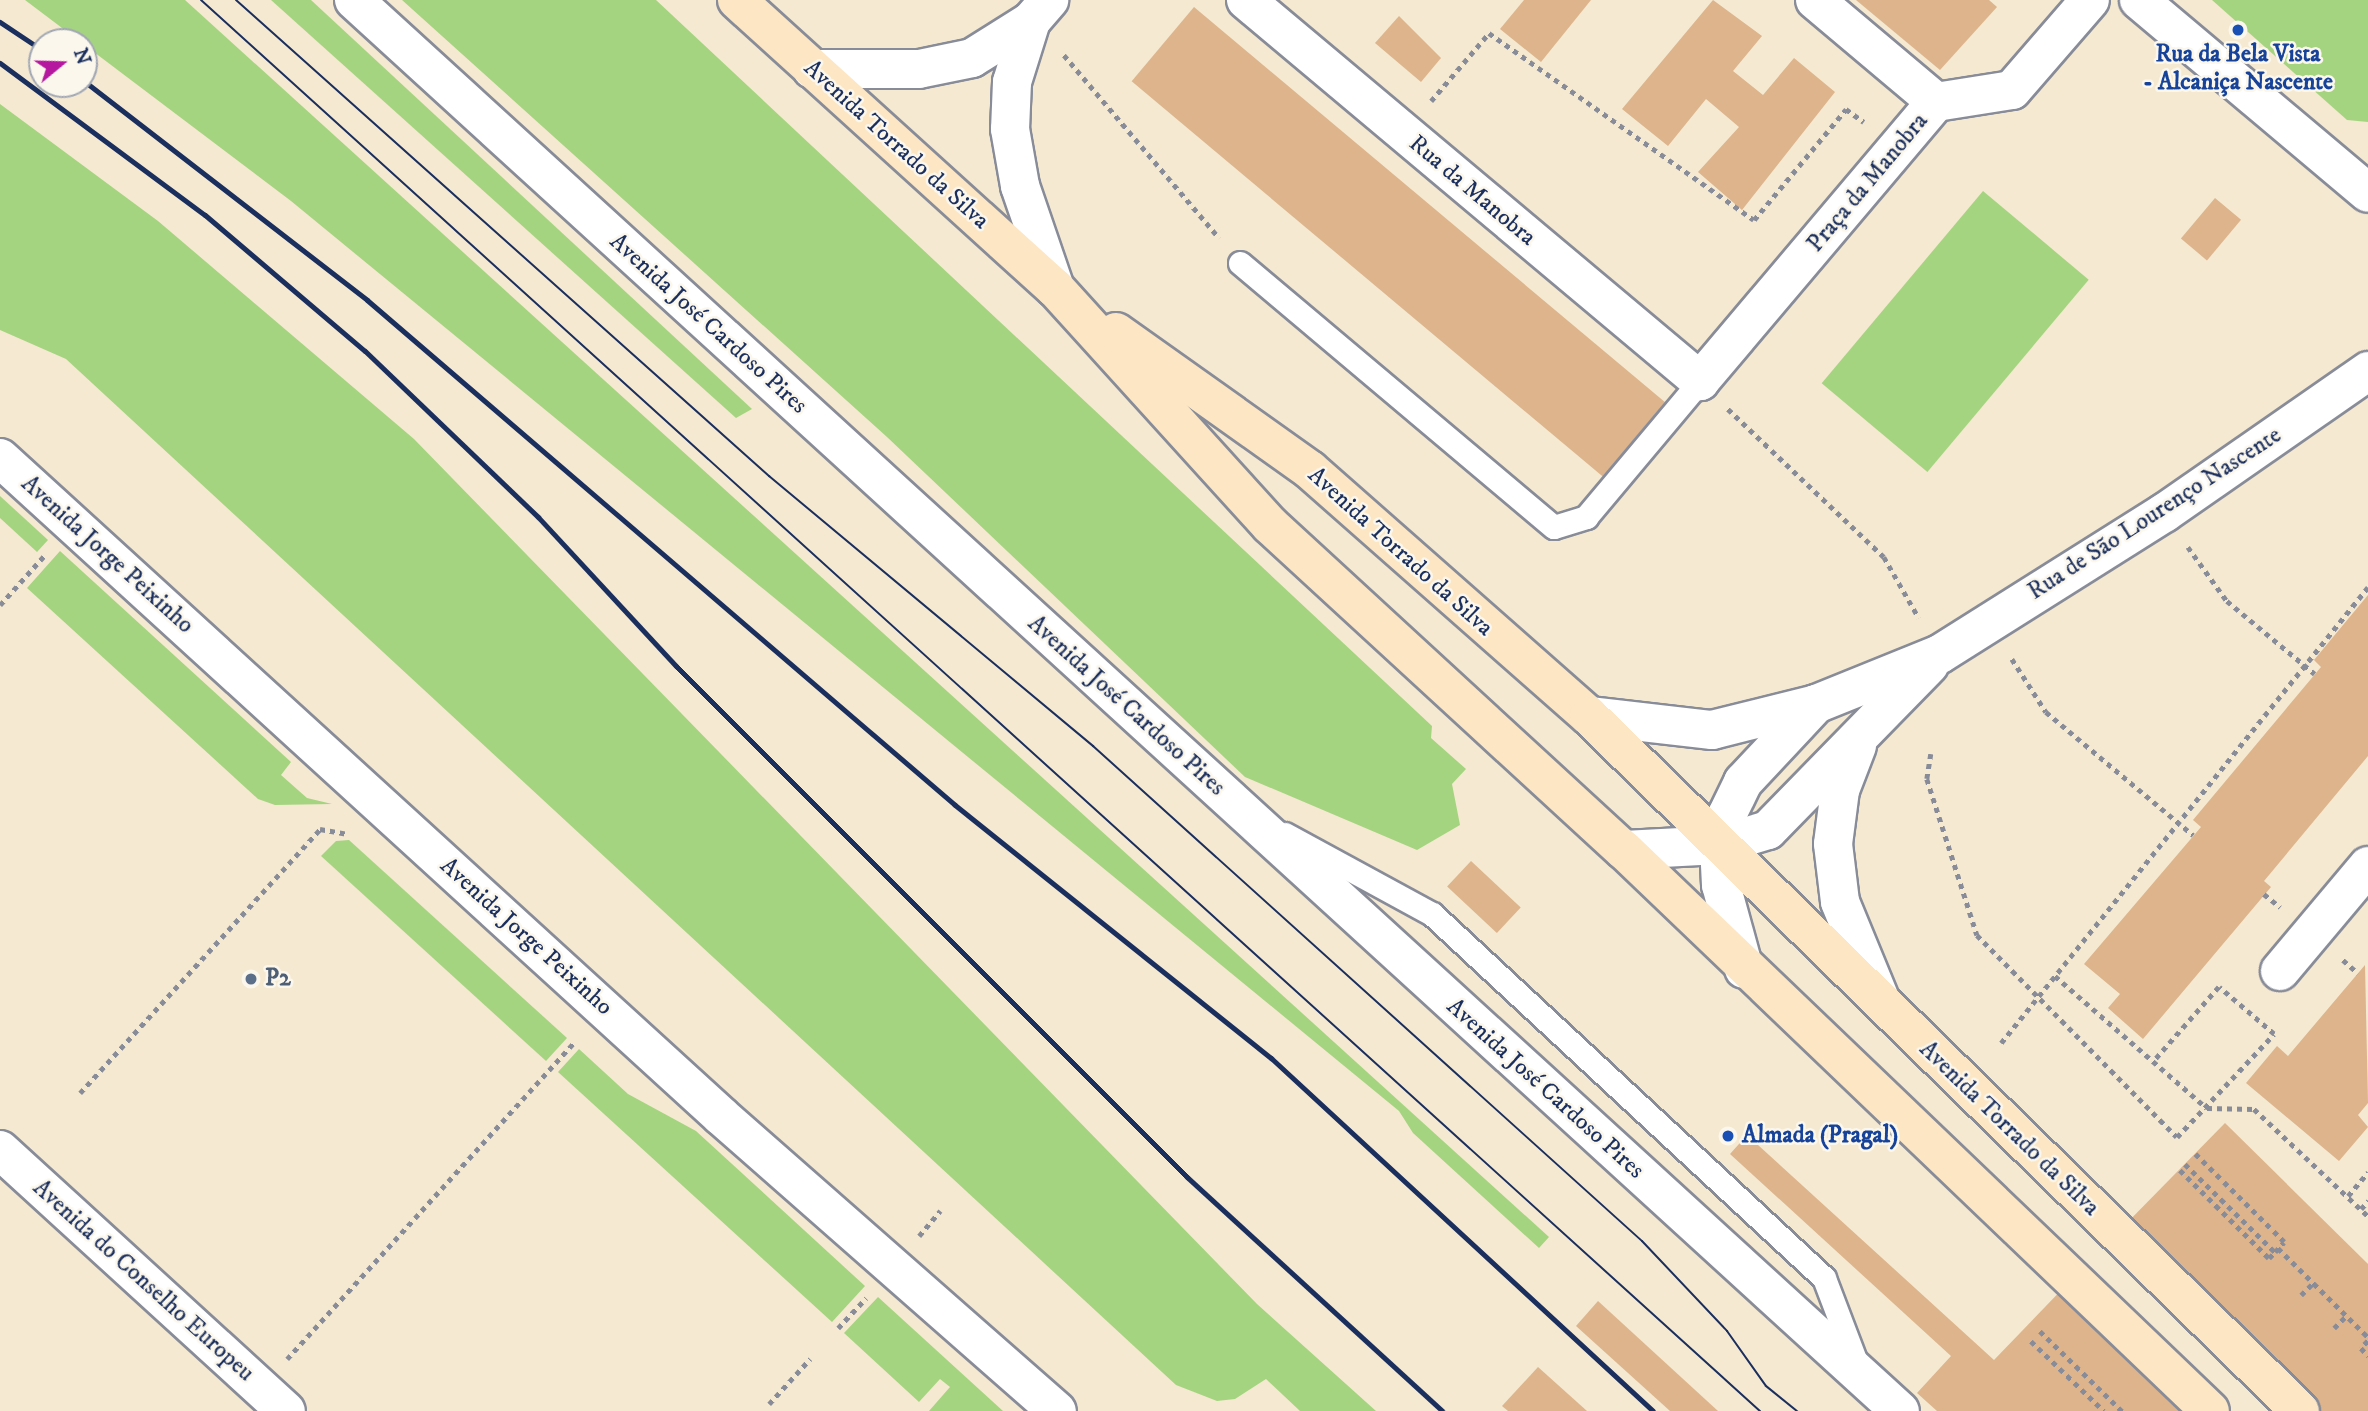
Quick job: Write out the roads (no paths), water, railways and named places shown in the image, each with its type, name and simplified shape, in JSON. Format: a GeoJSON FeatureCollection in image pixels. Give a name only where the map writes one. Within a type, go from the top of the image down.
{"type":"FeatureCollection","features":[{"type":"Feature","properties":{"kind":"main road","name":"Avenida Torrado da Silva"},"geometry":{"type":"LineString","coordinates":[[737,0],[1055,288],[1270,525],[1624,850],[1744,969],[2078,1278],[2210,1411]]}},
{"type":"Feature","properties":{"kind":"main road","name":"Avenida Torrado da Silva"},"geometry":{"type":"LineString","coordinates":[[1055,288],[1310,470],[1589,716],[1886,1010],[2300,1411]]}},
{"type":"Feature","properties":{"kind":"street","name":"Avenida José Cardoso Pires"},"geometry":{"type":"LineString","coordinates":[[354,0],[1900,1411]]}},
{"type":"Feature","properties":{"kind":"street","name":"Rua da Manobra"},"geometry":{"type":"LineString","coordinates":[[1246,0],[1700,381]]}},
{"type":"Feature","properties":{"kind":"street"},"geometry":{"type":"LineString","coordinates":[[1815,0],[1937,102]]}},
{"type":"Feature","properties":{"kind":"street","name":"Praça da Manobra"},"geometry":{"type":"LineString","coordinates":[[1700,381],[1937,102],[2012,90],[2090,0]]}},
{"type":"Feature","properties":{"kind":"street"},"geometry":{"type":"LineString","coordinates":[[2139,0],[2368,193]]}},
{"type":"Feature","properties":{"kind":"street"},"geometry":{"type":"LineString","coordinates":[[812,69],[919,69],[972,58],[1040,10]]}},
{"type":"Feature","properties":{"kind":"street"},"geometry":{"type":"LineString","coordinates":[[1040,10],[1013,82],[1010,129],[1020,186],[1055,288]]}},
{"type":"Feature","properties":{"kind":"street","name":"Rua de São Lourenço Nascente"},"geometry":{"type":"LineString","coordinates":[[1589,716],[1712,730],[1816,705],[1940,654],[2164,513],[2368,371]]}},
{"type":"Feature","properties":{"kind":"street","name":"Avenida Jorge Peixinho"},"geometry":{"type":"LineString","coordinates":[[0,458],[721,1116],[1057,1411]]}},
{"type":"Feature","properties":{"kind":"street","name":"Rua de São Lourenço Nascente"},"geometry":{"type":"LineString","coordinates":[[1719,845],[1769,830],[1861,732],[1940,654]]}},
{"type":"Feature","properties":{"kind":"street","name":"Rua de São Lourenço Nascente"},"geometry":{"type":"LineString","coordinates":[[1719,845],[1743,782],[1816,705]]}},
{"type":"Feature","properties":{"kind":"street","name":"Rua de São Lourenço Nascente"},"geometry":{"type":"LineString","coordinates":[[1861,732],[1840,790],[1833,844],[1840,902],[1886,1010]]}},
{"type":"Feature","properties":{"kind":"street"},"geometry":{"type":"LineString","coordinates":[[1624,850],[1719,845]]}},
{"type":"Feature","properties":{"kind":"street","name":"Avenida Torrado da Silva"},"geometry":{"type":"LineString","coordinates":[[1719,845],[1726,918],[1744,969]]}},
{"type":"Feature","properties":{"kind":"street"},"geometry":{"type":"LineString","coordinates":[[2280,971],[2368,866]]}},
{"type":"Feature","properties":{"kind":"street","name":"Avenida do Conselho Europeu"},"geometry":{"type":"LineString","coordinates":[[0,1150],[286,1411]]}},
{"type":"Feature","properties":{"kind":"lane"},"geometry":{"type":"LineString","coordinates":[[1240,263],[1554,527],[1586,517],[1700,381]]}},
{"type":"Feature","properties":{"kind":"lane"},"geometry":{"type":"LineString","coordinates":[[1238,808],[1432,914],[1824,1278],[1862,1378]]}},
{"type":"Feature","properties":{"kind":"tram line"},"geometry":{"type":"LineString","coordinates":[[201,0],[1760,1411]]}},
{"type":"Feature","properties":{"kind":"tram line"},"geometry":{"type":"LineString","coordinates":[[236,0],[769,476],[1093,746],[1642,1241],[1727,1331],[1766,1386],[1797,1411]]}},
{"type":"Feature","properties":{"kind":"railway"},"geometry":{"type":"LineString","coordinates":[[0,22],[28,41]]}},
{"type":"Feature","properties":{"kind":"railway"},"geometry":{"type":"LineString","coordinates":[[0,63],[205,215],[365,351],[538,517],[676,666],[1187,1177],[1442,1411]]}},
{"type":"Feature","properties":{"kind":"railway"},"geometry":{"type":"LineString","coordinates":[[98,92],[367,300],[955,805],[1271,1058],[1653,1411]]}},
{"type":"Feature","properties":{"kind":"place","name":"Rua da Bela Vista - Alcaniça Nascente"},"geometry":{"type":"Point","coordinates":[2238,30]}},
{"type":"Feature","properties":{"kind":"place","name":"P2"},"geometry":{"type":"Point","coordinates":[251,979]}},
{"type":"Feature","properties":{"kind":"place","name":"Almada (Pragal)"},"geometry":{"type":"Point","coordinates":[1728,1136]}}]}
